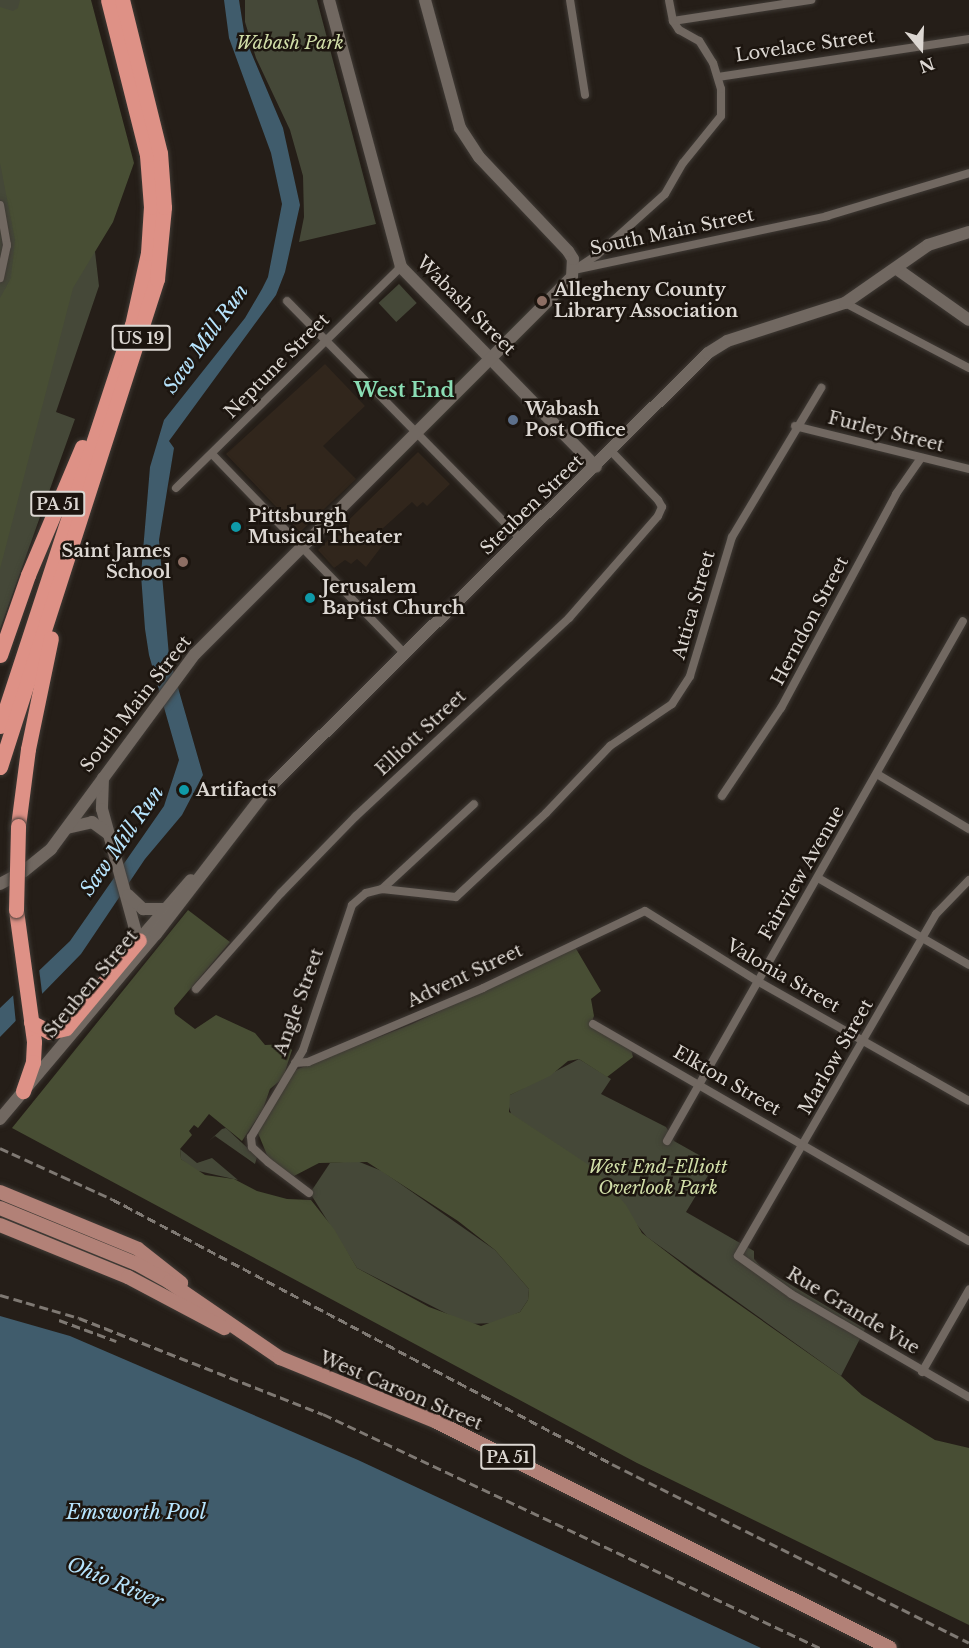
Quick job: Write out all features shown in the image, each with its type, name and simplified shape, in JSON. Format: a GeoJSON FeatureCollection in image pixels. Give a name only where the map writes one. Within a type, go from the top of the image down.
{"type":"FeatureCollection","features":[{"type":"Feature","properties":{"kind":"highway","name":"US 19"},"geometry":{"type":"LineString","coordinates":[[0,726],[121,356],[144,276],[150,181],[143,129],[108,0]]}},
{"type":"Feature","properties":{"kind":"highway","name":"US 19"},"geometry":{"type":"LineString","coordinates":[[0,767],[144,329],[160,255],[164,207],[160,153],[122,0]]}},
{"type":"Feature","properties":{"kind":"highway","name":"PA 51"},"geometry":{"type":"LineString","coordinates":[[0,655],[37,553],[121,356]]}},
{"type":"Feature","properties":{"kind":"highway"},"geometry":{"type":"LineString","coordinates":[[23,1091],[34,1052],[16,910],[18,826],[34,717],[69,556]]}},
{"type":"Feature","properties":{"kind":"highway"},"geometry":{"type":"LineString","coordinates":[[31,1022],[50,1032],[66,1028],[140,945]]}},
{"type":"Feature","properties":{"kind":"main road","name":"Wabash Street"},"geometry":{"type":"LineString","coordinates":[[329,0],[401,267],[494,358],[596,467]]}},
{"type":"Feature","properties":{"kind":"main road"},"geometry":{"type":"LineString","coordinates":[[425,0],[460,128],[479,157],[568,250],[574,270]]}},
{"type":"Feature","properties":{"kind":"main road","name":"Steuben Street"},"geometry":{"type":"LineString","coordinates":[[0,1119],[140,945],[183,901],[205,868],[279,778],[612,452],[708,353],[726,341],[845,303],[928,245],[969,232]]}},
{"type":"Feature","properties":{"kind":"main road"},"geometry":{"type":"LineString","coordinates":[[897,268],[969,320]]}},
{"type":"Feature","properties":{"kind":"main road","name":"South Main Street"},"geometry":{"type":"LineString","coordinates":[[0,884],[43,856],[67,828],[176,676],[563,289],[574,270]]}},
{"type":"Feature","properties":{"kind":"main road"},"geometry":{"type":"LineString","coordinates":[[103,777],[101,803],[140,945]]}},
{"type":"Feature","properties":{"kind":"main road"},"geometry":{"type":"LineString","coordinates":[[67,828],[92,822],[103,827],[111,837]]}},
{"type":"Feature","properties":{"kind":"main road","name":"Steuben Street"},"geometry":{"type":"LineString","coordinates":[[140,945],[163,909],[205,868]]}},
{"type":"Feature","properties":{"kind":"main road"},"geometry":{"type":"LineString","coordinates":[[127,894],[143,909],[163,909]]}},
{"type":"Feature","properties":{"kind":"main road"},"geometry":{"type":"LineString","coordinates":[[0,1192],[138,1249],[168,1270],[211,1312]]}},
{"type":"Feature","properties":{"kind":"main road","name":"West Carson Street"},"geometry":{"type":"LineString","coordinates":[[0,1208],[135,1263],[211,1312],[250,1341],[296,1366],[437,1422],[890,1648]]}},
{"type":"Feature","properties":{"kind":"main road"},"geometry":{"type":"LineString","coordinates":[[0,1225],[128,1277],[250,1341]]}},
{"type":"Feature","properties":{"kind":"street"},"geometry":{"type":"LineString","coordinates":[[570,0],[585,95]]}},
{"type":"Feature","properties":{"kind":"street"},"geometry":{"type":"LineString","coordinates":[[574,270],[597,255],[665,194],[683,163],[717,125],[722,103],[718,77],[707,50],[673,21],[669,0]]}},
{"type":"Feature","properties":{"kind":"street"},"geometry":{"type":"LineString","coordinates":[[673,21],[812,0]]}},
{"type":"Feature","properties":{"kind":"street","name":"Lovelace Street"},"geometry":{"type":"LineString","coordinates":[[718,77],[969,39]]}},
{"type":"Feature","properties":{"kind":"street","name":"South Main Street"},"geometry":{"type":"LineString","coordinates":[[574,270],[827,216],[933,186],[969,173]]}},
{"type":"Feature","properties":{"kind":"street"},"geometry":{"type":"LineString","coordinates":[[0,205],[8,245],[0,278]]}},
{"type":"Feature","properties":{"kind":"street","name":"Neptune Street"},"geometry":{"type":"LineString","coordinates":[[176,488],[401,267]]}},
{"type":"Feature","properties":{"kind":"street"},"geometry":{"type":"LineString","coordinates":[[287,301],[522,540]]}},
{"type":"Feature","properties":{"kind":"street"},"geometry":{"type":"LineString","coordinates":[[845,303],[969,368]]}},
{"type":"Feature","properties":{"kind":"street","name":"Attica Street"},"geometry":{"type":"LineString","coordinates":[[382,889],[456,897],[546,813],[610,746],[672,704],[683,690],[703,640],[732,537],[795,426],[820,388]]}},
{"type":"Feature","properties":{"kind":"street","name":"Furley Street"},"geometry":{"type":"LineString","coordinates":[[795,426],[969,469]]}},
{"type":"Feature","properties":{"kind":"street","name":"Elliott Street"},"geometry":{"type":"LineString","coordinates":[[196,989],[281,892],[356,816],[569,618],[658,516],[662,507],[658,500],[612,452]]}},
{"type":"Feature","properties":{"kind":"street"},"geometry":{"type":"LineString","coordinates":[[212,454],[405,654]]}},
{"type":"Feature","properties":{"kind":"street","name":"Herndon Street"},"geometry":{"type":"LineString","coordinates":[[722,796],[781,708],[896,494],[921,458]]}},
{"type":"Feature","properties":{"kind":"street","name":"Fairview Avenue"},"geometry":{"type":"LineString","coordinates":[[667,1141],[819,878],[963,621]]}},
{"type":"Feature","properties":{"kind":"street"},"geometry":{"type":"LineString","coordinates":[[877,774],[969,829]]}},
{"type":"Feature","properties":{"kind":"street","name":"Angle Street"},"geometry":{"type":"LineString","coordinates":[[309,1193],[252,1148],[251,1137],[295,1063],[352,905],[366,893],[382,889],[474,804]]}},
{"type":"Feature","properties":{"kind":"street"},"geometry":{"type":"LineString","coordinates":[[819,878],[969,965]]}},
{"type":"Feature","properties":{"kind":"street","name":"Marlow Street"},"geometry":{"type":"LineString","coordinates":[[738,1256],[806,1145],[922,938],[951,895],[969,880]]}},
{"type":"Feature","properties":{"kind":"street","name":"Valonia Street"},"geometry":{"type":"LineString","coordinates":[[645,911],[759,982],[969,1101]]}},
{"type":"Feature","properties":{"kind":"street","name":"Advent Street"},"geometry":{"type":"LineString","coordinates":[[295,1063],[308,1062],[473,993],[645,911]]}},
{"type":"Feature","properties":{"kind":"street","name":"Elkton Street"},"geometry":{"type":"LineString","coordinates":[[593,1024],[969,1240]]}},
{"type":"Feature","properties":{"kind":"street","name":"Rue Grande Vue"},"geometry":{"type":"LineString","coordinates":[[738,1256],[782,1289],[922,1372],[969,1397]]}},
{"type":"Feature","properties":{"kind":"street"},"geometry":{"type":"LineString","coordinates":[[922,1372],[969,1290]]}},
{"type":"Feature","properties":{"kind":"shaded area"},"geometry":{"type":"Polygon","coordinates":[[[325,364],[365,406],[323,446],[356,479],[300,532],[226,454],[325,364]]]}},
{"type":"Feature","properties":{"kind":"shaded area"},"geometry":{"type":"Polygon","coordinates":[[[418,452],[450,484],[427,506],[423,502],[417,507],[412,502],[381,530],[388,538],[366,567],[357,559],[351,564],[345,560],[334,568],[318,550],[418,452]]]}},
{"type":"Feature","properties":{"kind":"green space"},"geometry":{"type":"Polygon","coordinates":[[[0,0],[26,0],[81,131],[99,286],[56,412],[75,419],[0,629],[0,0]]]}},
{"type":"Feature","properties":{"kind":"green space"},"geometry":{"type":"Polygon","coordinates":[[[20,0],[91,0],[134,163],[113,222],[73,288],[0,569],[0,298],[11,278],[15,240],[0,163],[0,7],[13,11],[18,8],[20,0]]]}},
{"type":"Feature","properties":{"kind":"green space","name":"Wabash Park"},"geometry":{"type":"Polygon","coordinates":[[[245,0],[317,0],[376,224],[299,242],[304,217],[303,176],[290,130],[256,58],[245,22],[245,0]]]}},
{"type":"Feature","properties":{"kind":"green space"},"geometry":{"type":"Polygon","coordinates":[[[399,284],[417,303],[396,322],[379,303],[399,284]]]}},
{"type":"Feature","properties":{"kind":"green space"},"geometry":{"type":"Polygon","coordinates":[[[188,910],[230,942],[174,1008],[175,1014],[195,1029],[216,1015],[255,1033],[265,1045],[286,1044],[292,1050],[283,1078],[270,1089],[263,1109],[242,1141],[209,1114],[198,1128],[194,1125],[189,1131],[192,1135],[180,1149],[181,1159],[205,1175],[234,1179],[257,1191],[287,1199],[311,1200],[334,1229],[357,1268],[429,1307],[481,1326],[520,1312],[528,1300],[529,1289],[495,1250],[458,1221],[367,1162],[319,1163],[294,1176],[269,1160],[258,1133],[293,1071],[412,1024],[575,947],[601,991],[591,999],[594,1016],[590,1026],[631,1049],[633,1057],[607,1077],[579,1059],[568,1061],[550,1076],[510,1095],[509,1112],[595,1169],[626,1205],[642,1233],[694,1273],[841,1376],[862,1395],[935,1440],[969,1448],[969,1625],[637,1463],[12,1128],[188,910]]]}},
{"type":"Feature","properties":{"kind":"green space","name":"West End-Elliott Overlook Park"},"geometry":{"type":"Polygon","coordinates":[[[579,1059],[611,1079],[601,1094],[666,1127],[674,1141],[715,1164],[686,1212],[754,1251],[754,1259],[761,1267],[865,1329],[841,1376],[647,1237],[586,1164],[511,1114],[507,1100],[510,1095],[579,1059]]]}},
{"type":"Feature","properties":{"kind":"green space"},"geometry":{"type":"Polygon","coordinates":[[[226,1128],[257,1157],[255,1164],[215,1136],[209,1141],[222,1129],[226,1128]]]}},
{"type":"Feature","properties":{"kind":"green space"},"geometry":{"type":"Polygon","coordinates":[[[180,1149],[197,1163],[212,1158],[238,1180],[194,1170],[181,1159],[180,1149]]]}},
{"type":"Feature","properties":{"kind":"green space"},"geometry":{"type":"Polygon","coordinates":[[[357,1161],[382,1171],[495,1250],[529,1289],[528,1300],[520,1312],[495,1323],[467,1324],[357,1268],[310,1193],[330,1163],[357,1161]]]}},
{"type":"Feature","properties":{"kind":"water"},"geometry":{"type":"Polygon","coordinates":[[[224,0],[239,0],[245,38],[283,128],[300,205],[285,272],[276,295],[169,441],[174,448],[159,540],[169,656],[203,775],[182,815],[145,859],[81,954],[0,1037],[0,1008],[70,941],[164,806],[179,760],[149,655],[145,629],[141,575],[150,467],[164,420],[245,318],[262,289],[268,277],[282,204],[271,153],[229,38],[224,0]]]}},
{"type":"Feature","properties":{"kind":"water","name":"Emsworth Pool"},"geometry":{"type":"Polygon","coordinates":[[[0,1316],[70,1336],[358,1460],[761,1648],[0,1648],[0,1316]]]}},
{"type":"Feature","properties":{"kind":"pier"},"geometry":{"type":"Polygon","coordinates":[[[39,969],[43,1000],[16,1024],[13,994],[39,969]]]}},
{"type":"Feature","properties":{"kind":"railway"},"geometry":{"type":"LineString","coordinates":[[0,1148],[112,1199],[612,1464],[969,1643]]}},
{"type":"Feature","properties":{"kind":"railway"},"geometry":{"type":"LineString","coordinates":[[0,1295],[79,1318],[323,1414],[820,1648]]}},
{"type":"Feature","properties":{"kind":"railway"},"geometry":{"type":"LineString","coordinates":[[59,1320],[116,1341]]}},
{"type":"Feature","properties":{"kind":"place","name":"Allegheny County Library Association"},"geometry":{"type":"Point","coordinates":[542,301]}},
{"type":"Feature","properties":{"kind":"place","name":"Wabash Post Office"},"geometry":{"type":"Point","coordinates":[513,420]}},
{"type":"Feature","properties":{"kind":"place","name":"Pittsburgh Musical Theater"},"geometry":{"type":"Point","coordinates":[236,527]}},
{"type":"Feature","properties":{"kind":"place","name":"Saint James School"},"geometry":{"type":"Point","coordinates":[183,562]}},
{"type":"Feature","properties":{"kind":"place","name":"Jerusalem Baptist Church"},"geometry":{"type":"Point","coordinates":[310,598]}},
{"type":"Feature","properties":{"kind":"place","name":"Artifacts"},"geometry":{"type":"Point","coordinates":[184,790]}},
{"type":"Feature","properties":{"kind":"district","name":"West End"},"geometry":{"type":"Point","coordinates":[404,390]}},
{"type":"Feature","properties":{"kind":"water label","name":"Saw Mill Run"},"geometry":{"type":"Point","coordinates":[206,339]}},
{"type":"Feature","properties":{"kind":"water label","name":"Saw Mill Run"},"geometry":{"type":"Point","coordinates":[122,841]}},
{"type":"Feature","properties":{"kind":"water label","name":"Ohio River"},"geometry":{"type":"Point","coordinates":[115,1583]}}]}
